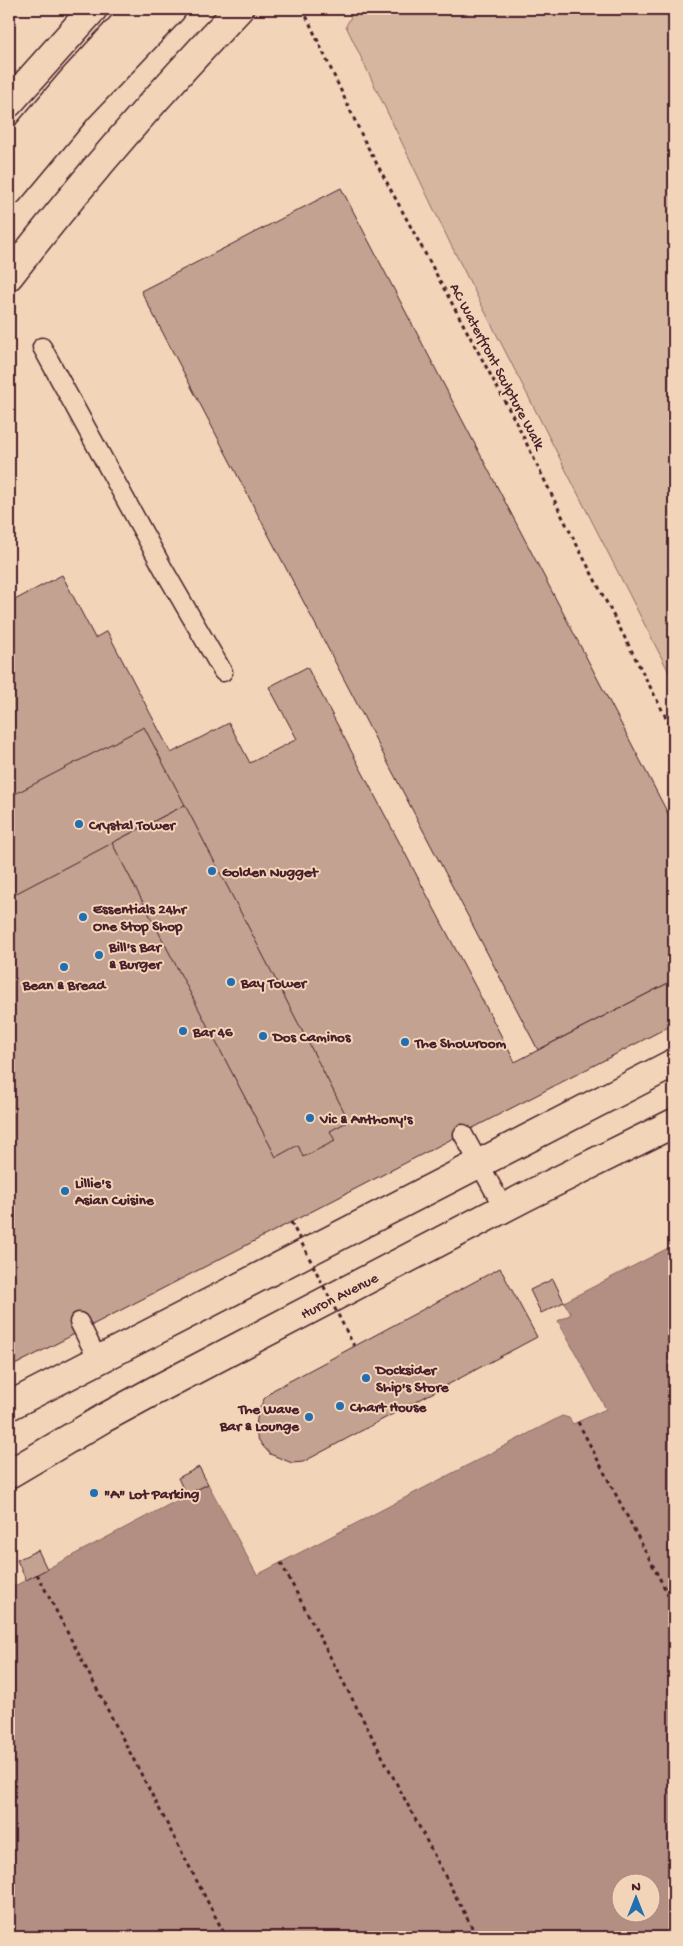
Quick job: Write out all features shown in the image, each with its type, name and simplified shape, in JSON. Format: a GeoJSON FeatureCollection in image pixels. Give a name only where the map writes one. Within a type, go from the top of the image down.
{"type":"FeatureCollection","features":[{"type":"Feature","properties":{"kind":"street"},"geometry":{"type":"LineString","coordinates":[[9,103],[40,66],[93,9]]}},
{"type":"Feature","properties":{"kind":"street"},"geometry":{"type":"LineString","coordinates":[[9,155],[71,82],[138,9]]}},
{"type":"Feature","properties":{"kind":"street"},"geometry":{"type":"LineString","coordinates":[[9,191],[79,107],[172,9]]}},
{"type":"Feature","properties":{"kind":"street"},"geometry":{"type":"LineString","coordinates":[[9,276],[66,203],[131,126],[239,9]]}},
{"type":"Feature","properties":{"kind":"street"},"geometry":{"type":"LineString","coordinates":[[9,88],[40,66]]}},
{"type":"Feature","properties":{"kind":"street"},"geometry":{"type":"LineString","coordinates":[[9,1406],[674,1063]]}},
{"type":"Feature","properties":{"kind":"street","name":"Huron Avenue"},"geometry":{"type":"LineString","coordinates":[[9,1474],[152,1392],[525,1197],[674,1123]]}},
{"type":"Feature","properties":{"kind":"lane"},"geometry":{"type":"LineString","coordinates":[[42,347],[164,570],[223,672]]}},
{"type":"Feature","properties":{"kind":"lane"},"geometry":{"type":"LineString","coordinates":[[463,1134],[504,1209]]}},
{"type":"Feature","properties":{"kind":"lane"},"geometry":{"type":"LineString","coordinates":[[79,1322],[98,1360]]}},
{"type":"Feature","properties":{"kind":"path","name":"AC Waterfront Sculpture Walk"},"geometry":{"type":"LineString","coordinates":[[303,9],[364,140],[517,424],[674,733]]}},
{"type":"Feature","properties":{"kind":"path"},"geometry":{"type":"LineString","coordinates":[[291,1222],[354,1346]]}},
{"type":"Feature","properties":{"kind":"path"},"geometry":{"type":"LineString","coordinates":[[578,1422],[674,1606]]}},
{"type":"Feature","properties":{"kind":"path"},"geometry":{"type":"LineString","coordinates":[[281,1563],[477,1937]]}},
{"type":"Feature","properties":{"kind":"path"},"geometry":{"type":"LineString","coordinates":[[37,1574],[226,1937]]}},
{"type":"Feature","properties":{"kind":"path"},"geometry":{"type":"LineString","coordinates":[[9,1929],[13,1937]]}},
{"type":"Feature","properties":{"kind":"shaded area"},"geometry":{"type":"Polygon","coordinates":[[[355,9],[674,9],[674,682],[450,243],[346,26],[355,9]]]}},
{"type":"Feature","properties":{"kind":"shaded area"},"geometry":{"type":"Polygon","coordinates":[[[674,1245],[674,1937],[9,1937],[9,1589],[208,1484],[257,1575],[562,1416],[569,1418],[573,1424],[606,1409],[558,1321],[571,1314],[564,1302],[674,1245]]]}},
{"type":"Feature","properties":{"kind":"building"},"geometry":{"type":"Polygon","coordinates":[[[341,188],[674,825],[674,980],[538,1050],[141,291],[341,188]]]}},
{"type":"Feature","properties":{"kind":"building","name":"Golden Nugget"},"geometry":{"type":"Polygon","coordinates":[[[62,575],[95,638],[107,631],[171,753],[229,723],[250,763],[297,739],[269,687],[307,667],[515,1062],[674,980],[674,1024],[9,1368],[9,603],[62,575]]]}},
{"type":"Feature","properties":{"kind":"building","name":"Crystal Tower"},"geometry":{"type":"Polygon","coordinates":[[[144,727],[185,805],[9,897],[9,797],[144,727]]]}},
{"type":"Feature","properties":{"kind":"building","name":"Bay Tower"},"geometry":{"type":"Polygon","coordinates":[[[185,805],[349,1121],[330,1131],[335,1141],[303,1157],[298,1145],[276,1157],[112,843],[185,805]]]}},
{"type":"Feature","properties":{"kind":"building"},"geometry":{"type":"Polygon","coordinates":[[[500,1268],[537,1337],[303,1462],[292,1463],[270,1454],[262,1445],[257,1437],[258,1412],[264,1399],[273,1390],[500,1268]]]}},
{"type":"Feature","properties":{"kind":"building"},"geometry":{"type":"Polygon","coordinates":[[[553,1279],[564,1302],[541,1313],[530,1290],[553,1279]]]}},
{"type":"Feature","properties":{"kind":"building"},"geometry":{"type":"Polygon","coordinates":[[[199,1467],[208,1484],[186,1495],[178,1478],[199,1467]]]}},
{"type":"Feature","properties":{"kind":"building"},"geometry":{"type":"Polygon","coordinates":[[[38,1550],[47,1569],[26,1580],[17,1560],[38,1550]]]}},
{"type":"Feature","properties":{"kind":"place","name":"Crystal Tower"},"geometry":{"type":"Point","coordinates":[79,824]}},
{"type":"Feature","properties":{"kind":"place","name":"Golden Nugget"},"geometry":{"type":"Point","coordinates":[212,871]}},
{"type":"Feature","properties":{"kind":"place","name":"Essentials 24hr One Stop Shop"},"geometry":{"type":"Point","coordinates":[83,917]}},
{"type":"Feature","properties":{"kind":"place","name":"Bill's Bar & Burger"},"geometry":{"type":"Point","coordinates":[99,955]}},
{"type":"Feature","properties":{"kind":"place","name":"Bean & Bread"},"geometry":{"type":"Point","coordinates":[64,967]}},
{"type":"Feature","properties":{"kind":"place","name":"Bay Tower"},"geometry":{"type":"Point","coordinates":[231,982]}},
{"type":"Feature","properties":{"kind":"place","name":"Bar 46"},"geometry":{"type":"Point","coordinates":[183,1031]}},
{"type":"Feature","properties":{"kind":"place","name":"Dos Caminos"},"geometry":{"type":"Point","coordinates":[263,1036]}},
{"type":"Feature","properties":{"kind":"place","name":"The Showroom"},"geometry":{"type":"Point","coordinates":[405,1042]}},
{"type":"Feature","properties":{"kind":"place","name":"Vic & Anthony's"},"geometry":{"type":"Point","coordinates":[310,1118]}},
{"type":"Feature","properties":{"kind":"place","name":"Lillie's Asian Cuisine"},"geometry":{"type":"Point","coordinates":[65,1191]}},
{"type":"Feature","properties":{"kind":"place","name":"Docksider Ship's Store"},"geometry":{"type":"Point","coordinates":[366,1378]}},
{"type":"Feature","properties":{"kind":"place","name":"Chart House"},"geometry":{"type":"Point","coordinates":[340,1406]}},
{"type":"Feature","properties":{"kind":"place","name":"The Wave Bar & Lounge"},"geometry":{"type":"Point","coordinates":[309,1417]}},
{"type":"Feature","properties":{"kind":"place","name":"\"A\" Lot Parking"},"geometry":{"type":"Point","coordinates":[94,1493]}}]}
